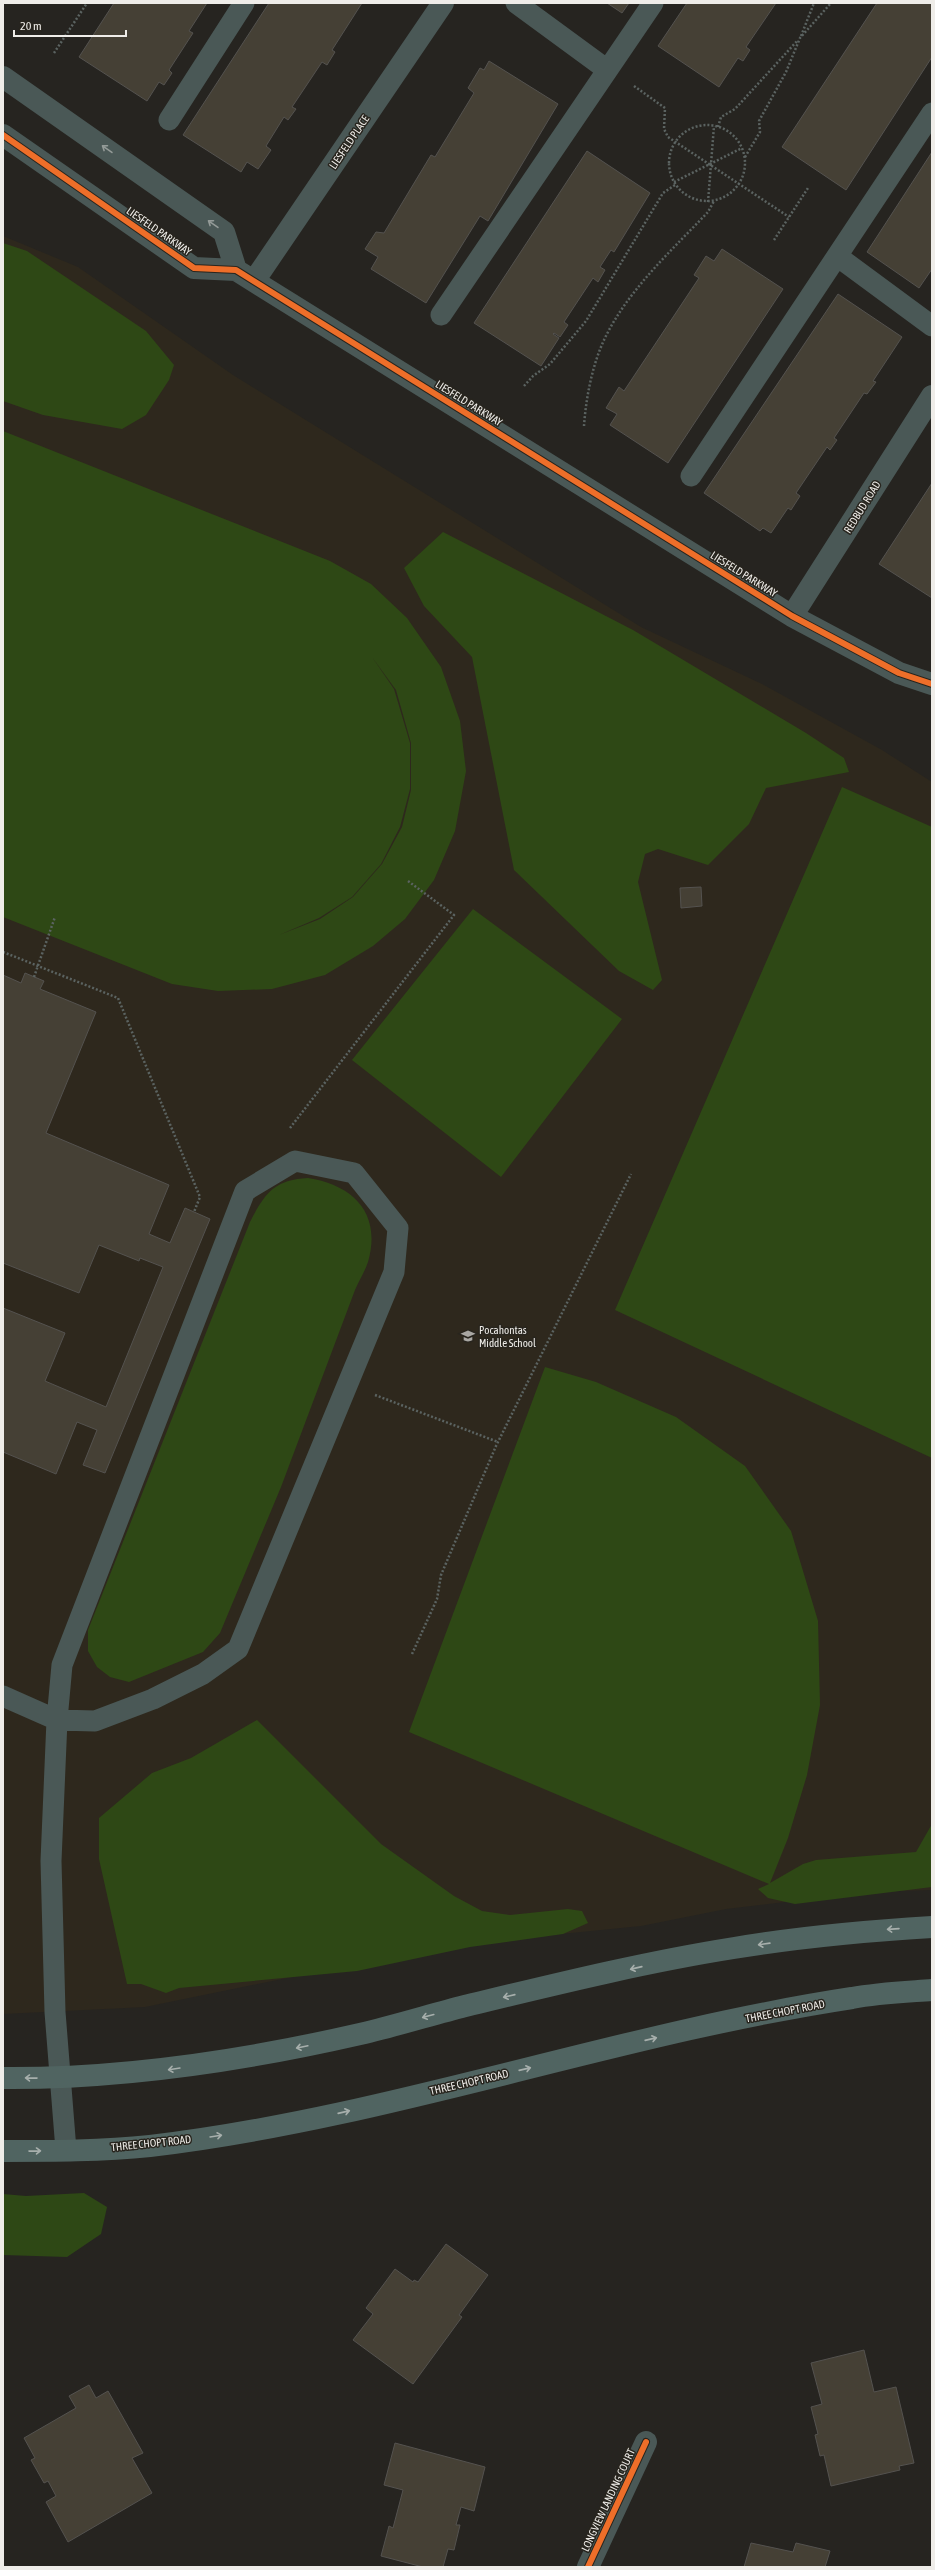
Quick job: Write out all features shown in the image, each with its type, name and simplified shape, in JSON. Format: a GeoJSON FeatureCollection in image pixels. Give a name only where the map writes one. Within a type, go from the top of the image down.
{"type":"FeatureCollection","features":[{"type":"Feature","properties":{"kind":"main road"},"geometry":{"type":"LineString","coordinates":[[3,2078],[59,2079],[163,2071],[268,2054],[362,2034],[466,2006],[732,1948],[801,1938],[932,1927]]}},
{"type":"Feature","properties":{"kind":"main road","name":"THREE CHOPT ROAD"},"geometry":{"type":"LineString","coordinates":[[3,2151],[149,2146],[315,2118],[660,2037],[774,2012],[853,1997],[932,1990]]}},
{"type":"Feature","properties":{"kind":"street","name":"LIESFELD PLACE"},"geometry":{"type":"LineString","coordinates":[[254,281],[443,3]]}},
{"type":"Feature","properties":{"kind":"street"},"geometry":{"type":"LineString","coordinates":[[3,77],[224,232],[236,270]]}},
{"type":"Feature","properties":{"kind":"street","name":"LIESFELD PARKWAY"},"geometry":{"type":"LineString","coordinates":[[3,135],[194,268],[236,270],[792,616],[899,673],[932,684]]}},
{"type":"Feature","properties":{"kind":"street","name":"REDBUD ROAD"},"geometry":{"type":"LineString","coordinates":[[792,616],[932,396]]}},
{"type":"Feature","properties":{"kind":"street","name":"LONGVIEW LANDING COURT"},"geometry":{"type":"LineString","coordinates":[[588,2567],[646,2442]]}},
{"type":"Feature","properties":{"kind":"lane"},"geometry":{"type":"LineString","coordinates":[[169,120],[244,3]]}},
{"type":"Feature","properties":{"kind":"lane"},"geometry":{"type":"LineString","coordinates":[[516,3],[607,68]]}},
{"type":"Feature","properties":{"kind":"lane"},"geometry":{"type":"LineString","coordinates":[[441,315],[607,68],[653,3]]}},
{"type":"Feature","properties":{"kind":"lane"},"geometry":{"type":"LineString","coordinates":[[691,476],[932,113]]}},
{"type":"Feature","properties":{"kind":"lane"},"geometry":{"type":"LineString","coordinates":[[837,256],[932,326]]}},
{"type":"Feature","properties":{"kind":"lane"},"geometry":{"type":"LineString","coordinates":[[3,1696],[56,1720],[94,1722],[153,1700],[203,1674],[238,1649],[394,1272],[398,1228],[354,1173],[294,1161],[246,1191],[62,1664],[56,1720],[51,1862],[59,2079],[66,2150]]}},
{"type":"Feature","properties":{"kind":"path"},"geometry":{"type":"LineString","coordinates":[[54,53],[87,3]]}},
{"type":"Feature","properties":{"kind":"path"},"geometry":{"type":"LineString","coordinates":[[745,157],[760,132],[759,122],[786,72],[814,3]]}},
{"type":"Feature","properties":{"kind":"path"},"geometry":{"type":"LineString","coordinates":[[718,127],[721,116],[735,109],[831,3]]}},
{"type":"Feature","properties":{"kind":"path"},"geometry":{"type":"LineString","coordinates":[[607,68],[665,108],[664,129],[675,142],[789,217]]}},
{"type":"Feature","properties":{"kind":"path"},"geometry":{"type":"LineString","coordinates":[[701,126],[714,126],[726,130],[735,137],[742,148],[745,157],[744,173],[740,184],[731,194],[708,202],[696,200],[684,194],[675,184],[670,173],[669,160],[675,142],[689,130],[701,126]]}},
{"type":"Feature","properties":{"kind":"path"},"geometry":{"type":"LineString","coordinates":[[708,202],[714,126]]}},
{"type":"Feature","properties":{"kind":"path"},"geometry":{"type":"LineString","coordinates":[[524,386],[533,376],[550,364],[586,321],[663,193],[675,184],[742,148]]}},
{"type":"Feature","properties":{"kind":"path"},"geometry":{"type":"LineString","coordinates":[[774,240],[808,188]]}},
{"type":"Feature","properties":{"kind":"path"},"geometry":{"type":"LineString","coordinates":[[584,426],[594,368],[604,340],[620,312],[642,283],[708,212],[714,201]]}},
{"type":"Feature","properties":{"kind":"path"},"geometry":{"type":"LineString","coordinates":[[290,1128],[454,914],[408,881]]}},
{"type":"Feature","properties":{"kind":"path"},"geometry":{"type":"LineString","coordinates":[[34,978],[55,917]]}},
{"type":"Feature","properties":{"kind":"path"},"geometry":{"type":"LineString","coordinates":[[3,952],[118,998],[200,1197],[194,1212]]}},
{"type":"Feature","properties":{"kind":"path"},"geometry":{"type":"LineString","coordinates":[[412,1654],[437,1599],[441,1575],[498,1442],[631,1174]]}},
{"type":"Feature","properties":{"kind":"path"},"geometry":{"type":"LineString","coordinates":[[371,1393],[498,1442]]}},
{"type":"Feature","properties":{"kind":"shaded area","name":"Pocahontas Middle School"},"geometry":{"type":"Polygon","coordinates":[[[3,236],[78,267],[233,375],[641,627],[762,684],[882,750],[932,782],[932,1890],[869,1892],[726,1909],[641,1926],[449,1945],[145,2007],[3,2014],[3,236]]]}},
{"type":"Feature","properties":{"kind":"green space"},"geometry":{"type":"Polygon","coordinates":[[[3,243],[27,251],[146,331],[174,365],[169,380],[146,415],[122,429],[43,415],[3,401],[3,243]]]}},
{"type":"Feature","properties":{"kind":"green space"},"geometry":{"type":"Polygon","coordinates":[[[3,431],[330,561],[371,584],[407,618],[441,667],[460,721],[466,771],[455,831],[434,880],[405,919],[373,946],[325,975],[272,989],[218,991],[172,984],[3,917],[3,431]],[[372,657],[394,689],[410,743],[410,789],[400,827],[381,864],[352,897],[319,918],[279,935],[320,919],[353,897],[382,864],[402,827],[411,790],[411,743],[396,690],[372,657]]]}},
{"type":"Feature","properties":{"kind":"green space"},"geometry":{"type":"Polygon","coordinates":[[[443,532],[633,630],[806,733],[844,758],[849,772],[766,788],[749,824],[708,865],[658,849],[645,854],[638,882],[662,980],[653,990],[619,971],[514,870],[472,657],[424,606],[404,568],[443,532]]]}},
{"type":"Feature","properties":{"kind":"green space"},"geometry":{"type":"Polygon","coordinates":[[[842,787],[932,827],[932,1458],[615,1310],[842,787]]]}},
{"type":"Feature","properties":{"kind":"green space"},"geometry":{"type":"Polygon","coordinates":[[[473,909],[622,1019],[501,1177],[352,1060],[473,909]]]}},
{"type":"Feature","properties":{"kind":"green space"},"geometry":{"type":"Polygon","coordinates":[[[308,1178],[338,1187],[360,1204],[367,1216],[371,1229],[371,1245],[367,1265],[355,1290],[281,1487],[220,1633],[203,1652],[129,1682],[110,1677],[97,1667],[88,1651],[88,1630],[250,1222],[261,1203],[272,1190],[279,1185],[296,1179],[308,1178]]]}},
{"type":"Feature","properties":{"kind":"green space"},"geometry":{"type":"Polygon","coordinates":[[[545,1367],[596,1382],[676,1417],[745,1466],[791,1531],[818,1621],[820,1705],[807,1775],[788,1838],[770,1883],[803,1864],[816,1860],[916,1852],[932,1824],[932,1887],[795,1904],[768,1898],[758,1889],[769,1884],[409,1732],[545,1367]]]}},
{"type":"Feature","properties":{"kind":"green space"},"geometry":{"type":"Polygon","coordinates":[[[257,1720],[381,1844],[454,1896],[482,1911],[510,1915],[568,1909],[582,1911],[588,1923],[563,1934],[470,1947],[357,1971],[179,1988],[166,1993],[141,1984],[127,1984],[99,1859],[99,1818],[152,1773],[191,1758],[257,1720]]]}},
{"type":"Feature","properties":{"kind":"green space"},"geometry":{"type":"Polygon","coordinates":[[[84,2193],[107,2207],[101,2234],[67,2257],[3,2255],[3,2194],[26,2196],[84,2193]]]}},
{"type":"Feature","properties":{"kind":"building"},"geometry":{"type":"Polygon","coordinates":[[[114,3],[207,3],[189,31],[193,33],[169,70],[172,73],[164,85],[159,82],[147,101],[79,57],[114,3]]]}},
{"type":"Feature","properties":{"kind":"building"},"geometry":{"type":"Polygon","coordinates":[[[269,3],[362,3],[332,50],[335,52],[327,65],[322,62],[292,107],[296,109],[288,120],[284,117],[266,146],[271,150],[258,169],[247,162],[241,172],[183,135],[269,3]]]}},
{"type":"Feature","properties":{"kind":"building"},"geometry":{"type":"Polygon","coordinates":[[[607,3],[629,3],[622,13],[607,3]]]}},
{"type":"Feature","properties":{"kind":"building"},"geometry":{"type":"Polygon","coordinates":[[[687,3],[776,3],[746,47],[750,50],[743,61],[738,58],[719,87],[658,46],[687,3]]]}},
{"type":"Feature","properties":{"kind":"building"},"geometry":{"type":"Polygon","coordinates":[[[877,3],[932,3],[932,57],[846,190],[782,147],[877,3]]]}},
{"type":"Feature","properties":{"kind":"building"},"geometry":{"type":"Polygon","coordinates":[[[489,61],[558,104],[488,221],[480,216],[426,303],[371,269],[378,257],[365,249],[376,232],[384,233],[431,155],[435,157],[474,93],[468,88],[480,68],[484,70],[489,61]]]}},
{"type":"Feature","properties":{"kind":"building"},"geometry":{"type":"Polygon","coordinates":[[[587,151],[650,193],[614,252],[611,250],[600,267],[605,270],[598,282],[593,278],[564,322],[568,325],[560,337],[554,333],[553,334],[559,338],[541,366],[474,323],[587,151]]]}},
{"type":"Feature","properties":{"kind":"building"},"geometry":{"type":"Polygon","coordinates":[[[932,152],[932,269],[919,288],[867,252],[932,152]]]}},
{"type":"Feature","properties":{"kind":"building"},"geometry":{"type":"Polygon","coordinates":[[[722,249],[783,289],[668,463],[610,425],[617,414],[606,408],[619,387],[624,391],[699,278],[694,275],[706,256],[714,261],[722,249]]]}},
{"type":"Feature","properties":{"kind":"building"},"geometry":{"type":"Polygon","coordinates":[[[838,294],[902,337],[873,381],[876,382],[867,394],[864,393],[834,438],[837,440],[830,450],[827,447],[796,493],[800,496],[791,510],[788,508],[771,533],[763,528],[760,531],[704,493],[838,294]]]}},
{"type":"Feature","properties":{"kind":"building"},"geometry":{"type":"Polygon","coordinates":[[[932,483],[932,598],[879,564],[932,483]]]}},
{"type":"Feature","properties":{"kind":"building"},"geometry":{"type":"Polygon","coordinates":[[[701,887],[702,906],[681,908],[680,888],[701,887]]]}},
{"type":"Feature","properties":{"kind":"building"},"geometry":{"type":"Polygon","coordinates":[[[25,973],[44,981],[40,989],[96,1012],[46,1133],[169,1185],[149,1234],[170,1243],[185,1208],[210,1219],[105,1473],[83,1465],[97,1430],[77,1422],[56,1474],[3,1452],[3,1308],[65,1333],[45,1381],[106,1407],[163,1267],[140,1258],[139,1261],[99,1245],[79,1293],[3,1263],[3,975],[21,983],[25,973]]]}},
{"type":"Feature","properties":{"kind":"building"},"geometry":{"type":"Polygon","coordinates":[[[446,2244],[488,2275],[459,2315],[462,2317],[413,2384],[353,2340],[373,2314],[366,2308],[395,2269],[413,2282],[414,2280],[418,2282],[446,2244]]]}},
{"type":"Feature","properties":{"kind":"building"},"geometry":{"type":"Polygon","coordinates":[[[864,2350],[874,2392],[896,2387],[914,2463],[899,2466],[900,2470],[831,2486],[824,2455],[820,2456],[815,2435],[818,2434],[811,2407],[822,2404],[811,2363],[864,2350]]]}},
{"type":"Feature","properties":{"kind":"building"},"geometry":{"type":"Polygon","coordinates":[[[89,2385],[96,2398],[108,2391],[143,2453],[132,2458],[152,2493],[68,2542],[46,2502],[56,2496],[48,2481],[44,2483],[31,2460],[35,2458],[24,2438],[76,2408],[69,2396],[89,2385]]]}},
{"type":"Feature","properties":{"kind":"building"},"geometry":{"type":"Polygon","coordinates":[[[395,2443],[485,2467],[474,2511],[461,2507],[456,2525],[460,2525],[454,2550],[448,2549],[443,2567],[423,2567],[381,2556],[389,2526],[393,2528],[403,2490],[384,2485],[395,2443]]]}},
{"type":"Feature","properties":{"kind":"building"},"geometry":{"type":"Polygon","coordinates":[[[751,2543],[793,2552],[796,2543],[830,2551],[825,2567],[744,2567],[751,2543]]]}},
{"type":"Feature","properties":{"kind":"cycle path"},"geometry":{"type":"LineString","coordinates":[[3,135],[194,268],[236,270],[792,616],[899,673],[932,684]]}},
{"type":"Feature","properties":{"kind":"cycle path"},"geometry":{"type":"LineString","coordinates":[[588,2567],[646,2442]]}},
{"type":"Feature","properties":{"kind":"place","name":"Pocahontas Middle School"},"geometry":{"type":"Point","coordinates":[468,1336]}}]}
